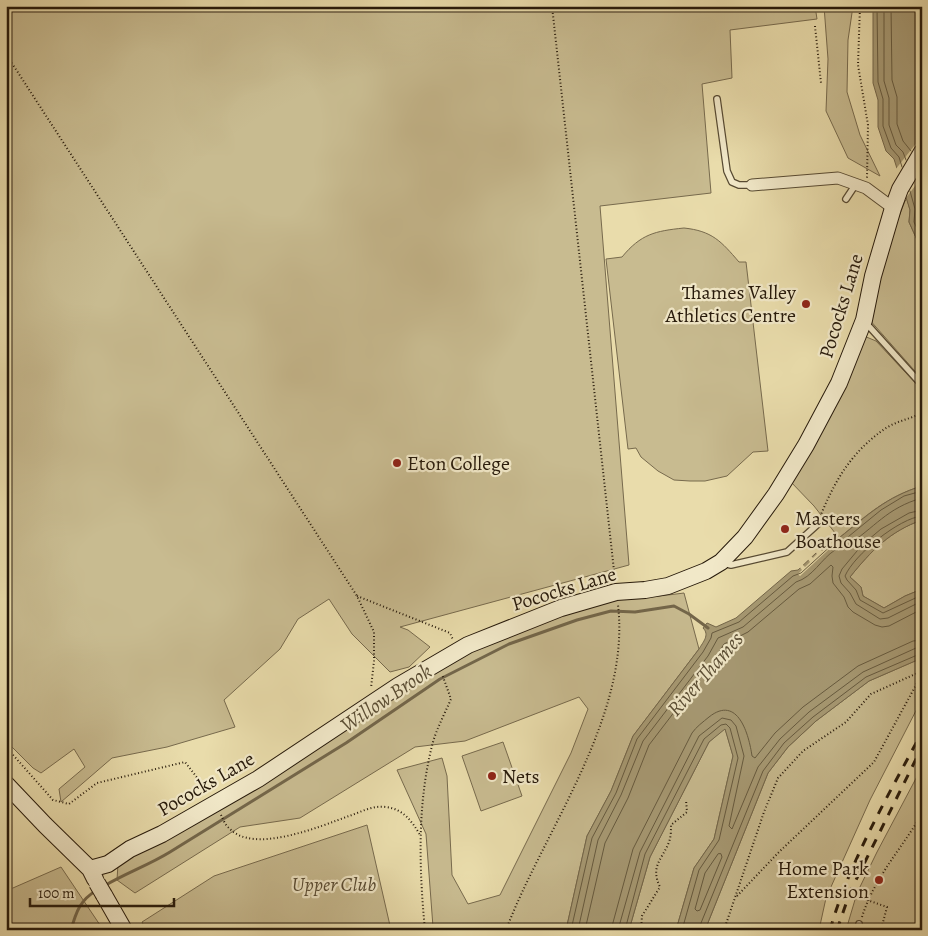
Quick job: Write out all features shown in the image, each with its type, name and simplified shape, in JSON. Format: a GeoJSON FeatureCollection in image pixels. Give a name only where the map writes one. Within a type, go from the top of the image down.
{"type":"FeatureCollection","features":[{"type":"Feature","properties":{"kind":"main road","name":"Pococks Lane"},"geometry":{"type":"LineString","coordinates":[[97,882],[108,864],[130,849],[162,834],[258,780],[398,686],[468,645],[560,608],[617,599],[645,590],[668,586],[706,571],[721,562],[745,537],[776,494],[806,445],[839,383],[864,320],[873,276],[893,208],[900,189],[922,152]]}},
{"type":"Feature","properties":{"kind":"main road"},"geometry":{"type":"LineString","coordinates":[[6,784],[97,882],[124,930]]}},
{"type":"Feature","properties":{"kind":"street"},"geometry":{"type":"LineString","coordinates":[[752,185],[838,178],[861,186],[893,208]]}},
{"type":"Feature","properties":{"kind":"lane"},"geometry":{"type":"LineString","coordinates":[[717,99],[727,171],[732,182],[739,185],[752,185]]}},
{"type":"Feature","properties":{"kind":"lane"},"geometry":{"type":"LineString","coordinates":[[846,199],[861,186]]}},
{"type":"Feature","properties":{"kind":"lane"},"geometry":{"type":"LineString","coordinates":[[864,320],[922,385]]}},
{"type":"Feature","properties":{"kind":"lane"},"geometry":{"type":"LineString","coordinates":[[721,562],[731,565],[787,552],[818,524]]}},
{"type":"Feature","properties":{"kind":"path"},"geometry":{"type":"LineString","coordinates":[[506,930],[515,906],[569,798],[606,710],[616,664],[619,619],[552,6]]}},
{"type":"Feature","properties":{"kind":"path"},"geometry":{"type":"LineString","coordinates":[[860,6],[858,66],[868,125],[861,186]]}},
{"type":"Feature","properties":{"kind":"path"},"geometry":{"type":"LineString","coordinates":[[815,26],[821,83]]}},
{"type":"Feature","properties":{"kind":"path"},"geometry":{"type":"LineString","coordinates":[[6,54],[357,596],[374,632],[374,661],[371,687],[368,695]]}},
{"type":"Feature","properties":{"kind":"path"},"geometry":{"type":"LineString","coordinates":[[818,524],[840,474],[852,457],[886,428],[922,413]]}},
{"type":"Feature","properties":{"kind":"path"},"geometry":{"type":"LineString","coordinates":[[357,596],[450,633],[458,651]]}},
{"type":"Feature","properties":{"kind":"path"},"geometry":{"type":"LineString","coordinates":[[736,898],[779,852],[874,762],[922,673]]}},
{"type":"Feature","properties":{"kind":"path"},"geometry":{"type":"LineString","coordinates":[[724,930],[764,812],[778,778],[803,751],[846,722],[871,694],[922,673]]}},
{"type":"Feature","properties":{"kind":"path"},"geometry":{"type":"LineString","coordinates":[[425,930],[420,834],[424,792],[434,742],[451,699],[442,674]]}},
{"type":"Feature","properties":{"kind":"path"},"geometry":{"type":"LineString","coordinates":[[6,747],[53,800],[69,804],[97,783],[185,762],[210,793]]}},
{"type":"Feature","properties":{"kind":"path"},"geometry":{"type":"LineString","coordinates":[[641,930],[642,916],[660,888],[656,878],[658,861],[670,840],[671,825],[687,812],[686,800]]}},
{"type":"Feature","properties":{"kind":"path"},"geometry":{"type":"LineString","coordinates":[[222,816],[228,828],[246,838],[274,838],[311,830],[373,807],[386,807],[397,810],[405,815],[420,834]]}},
{"type":"Feature","properties":{"kind":"path"},"geometry":{"type":"LineString","coordinates":[[859,927],[867,900],[922,814]]}},
{"type":"Feature","properties":{"kind":"path"},"geometry":{"type":"LineString","coordinates":[[867,900],[887,907],[881,930]]}},
{"type":"Feature","properties":{"kind":"green space","name":"Eton College"},"geometry":{"type":"Polygon","coordinates":[[[6,6],[815,6],[817,19],[730,30],[732,78],[702,84],[711,193],[600,206],[629,565],[400,627],[408,630],[430,647],[409,667],[390,672],[352,634],[329,599],[298,619],[280,649],[224,700],[235,727],[167,747],[112,758],[61,802],[59,789],[85,767],[74,749],[41,773],[33,768],[6,741],[6,6]]]}},
{"type":"Feature","properties":{"kind":"green space"},"geometry":{"type":"Polygon","coordinates":[[[824,6],[853,6],[848,40],[847,92],[860,135],[880,176],[848,158],[826,111],[828,59],[824,6]]]}},
{"type":"Feature","properties":{"kind":"green space"},"geometry":{"type":"Polygon","coordinates":[[[907,199],[910,210],[909,222],[922,251],[922,379],[868,318],[886,250],[907,199]]]}},
{"type":"Feature","properties":{"kind":"green space"},"geometry":{"type":"Polygon","coordinates":[[[684,228],[694,229],[715,238],[739,262],[746,262],[768,451],[753,452],[727,476],[705,481],[674,480],[658,471],[641,457],[636,448],[628,449],[606,259],[622,257],[636,243],[649,235],[684,228]]]}},
{"type":"Feature","properties":{"kind":"green space"},"geometry":{"type":"Polygon","coordinates":[[[864,336],[876,341],[922,390],[922,486],[887,501],[839,538],[814,506],[790,481],[864,336]]]}},
{"type":"Feature","properties":{"kind":"green space"},"geometry":{"type":"Polygon","coordinates":[[[922,520],[922,589],[884,608],[863,596],[861,587],[850,577],[882,543],[900,530],[922,520]]]}},
{"type":"Feature","properties":{"kind":"green space"},"geometry":{"type":"Polygon","coordinates":[[[684,593],[699,649],[633,736],[611,791],[587,836],[566,930],[432,930],[426,834],[397,770],[442,758],[447,776],[452,875],[468,904],[500,895],[571,753],[588,709],[579,697],[465,741],[415,747],[300,818],[240,827],[135,893],[117,880],[118,864],[237,800],[466,651],[549,620],[624,597],[684,593]]]}},
{"type":"Feature","properties":{"kind":"green space"},"geometry":{"type":"Polygon","coordinates":[[[922,658],[922,699],[870,800],[826,898],[819,930],[705,930],[768,773],[788,747],[816,721],[869,681],[922,658]]]}},
{"type":"Feature","properties":{"kind":"green space"},"geometry":{"type":"Polygon","coordinates":[[[725,728],[733,756],[714,839],[694,868],[676,930],[629,930],[650,857],[709,742],[725,728]]]}},
{"type":"Feature","properties":{"kind":"green space","name":"Nets"},"geometry":{"type":"Polygon","coordinates":[[[503,742],[522,796],[481,811],[462,756],[503,742]]]}},
{"type":"Feature","properties":{"kind":"green space"},"geometry":{"type":"Polygon","coordinates":[[[922,767],[922,930],[846,930],[857,893],[922,767]]]}},
{"type":"Feature","properties":{"kind":"green space","name":"Upper Club"},"geometry":{"type":"Polygon","coordinates":[[[367,825],[391,930],[146,930],[142,922],[214,876],[367,825]]]}},
{"type":"Feature","properties":{"kind":"green space"},"geometry":{"type":"Polygon","coordinates":[[[61,867],[102,928],[97,930],[6,930],[6,891],[61,867]]]}},
{"type":"Feature","properties":{"kind":"water"},"geometry":{"type":"Polygon","coordinates":[[[873,6],[922,6],[922,251],[909,222],[910,210],[894,159],[886,151],[878,127],[878,100],[873,83],[873,6]]]}},
{"type":"Feature","properties":{"kind":"water","name":"River Thames"},"geometry":{"type":"Polygon","coordinates":[[[922,486],[922,520],[900,530],[882,543],[850,577],[861,587],[863,596],[884,608],[922,589],[922,658],[869,681],[816,721],[788,747],[768,773],[705,930],[676,930],[694,868],[714,839],[733,756],[725,729],[709,742],[650,857],[629,930],[566,930],[587,836],[611,791],[633,736],[699,649],[705,638],[706,633],[703,628],[707,623],[716,627],[736,618],[791,571],[798,570],[834,536],[839,538],[888,501],[909,490],[922,486]]]}},
{"type":"Feature","properties":{"kind":"pier"},"geometry":{"type":"Polygon","coordinates":[[[922,136],[922,177],[905,199],[895,170],[922,136]]]}},
{"type":"Feature","properties":{"kind":"pier"},"geometry":{"type":"Polygon","coordinates":[[[835,538],[838,541],[800,576],[798,574],[802,570],[799,566],[802,564],[805,567],[810,562],[807,558],[810,555],[813,558],[817,554],[815,551],[818,547],[822,551],[827,546],[825,544],[827,541],[830,544],[835,538]]]}},
{"type":"Feature","properties":{"kind":"waterway","name":"Willow Brook"},"geometry":{"type":"LineString","coordinates":[[104,886],[170,852],[346,743],[440,679],[509,644],[577,620],[611,611],[635,612],[674,606],[708,628]]}},
{"type":"Feature","properties":{"kind":"waterway","name":"Willow Brook"},"geometry":{"type":"LineString","coordinates":[[71,930],[83,902],[97,890]]}},
{"type":"Feature","properties":{"kind":"railway"},"geometry":{"type":"LineString","coordinates":[[830,930],[838,904],[859,853],[922,732]]}},
{"type":"Feature","properties":{"kind":"railway"},"geometry":{"type":"LineString","coordinates":[[837,930],[850,892],[922,747]]}},
{"type":"Feature","properties":{"kind":"place","name":"Thames Valley Athletics Centre"},"geometry":{"type":"Point","coordinates":[806,304]}},
{"type":"Feature","properties":{"kind":"place","name":"Eton College"},"geometry":{"type":"Point","coordinates":[397,463]}},
{"type":"Feature","properties":{"kind":"place","name":"Masters Boathouse"},"geometry":{"type":"Point","coordinates":[785,529]}},
{"type":"Feature","properties":{"kind":"place","name":"Nets"},"geometry":{"type":"Point","coordinates":[492,776]}},
{"type":"Feature","properties":{"kind":"place","name":"Home Park Extension"},"geometry":{"type":"Point","coordinates":[879,880]}}]}
